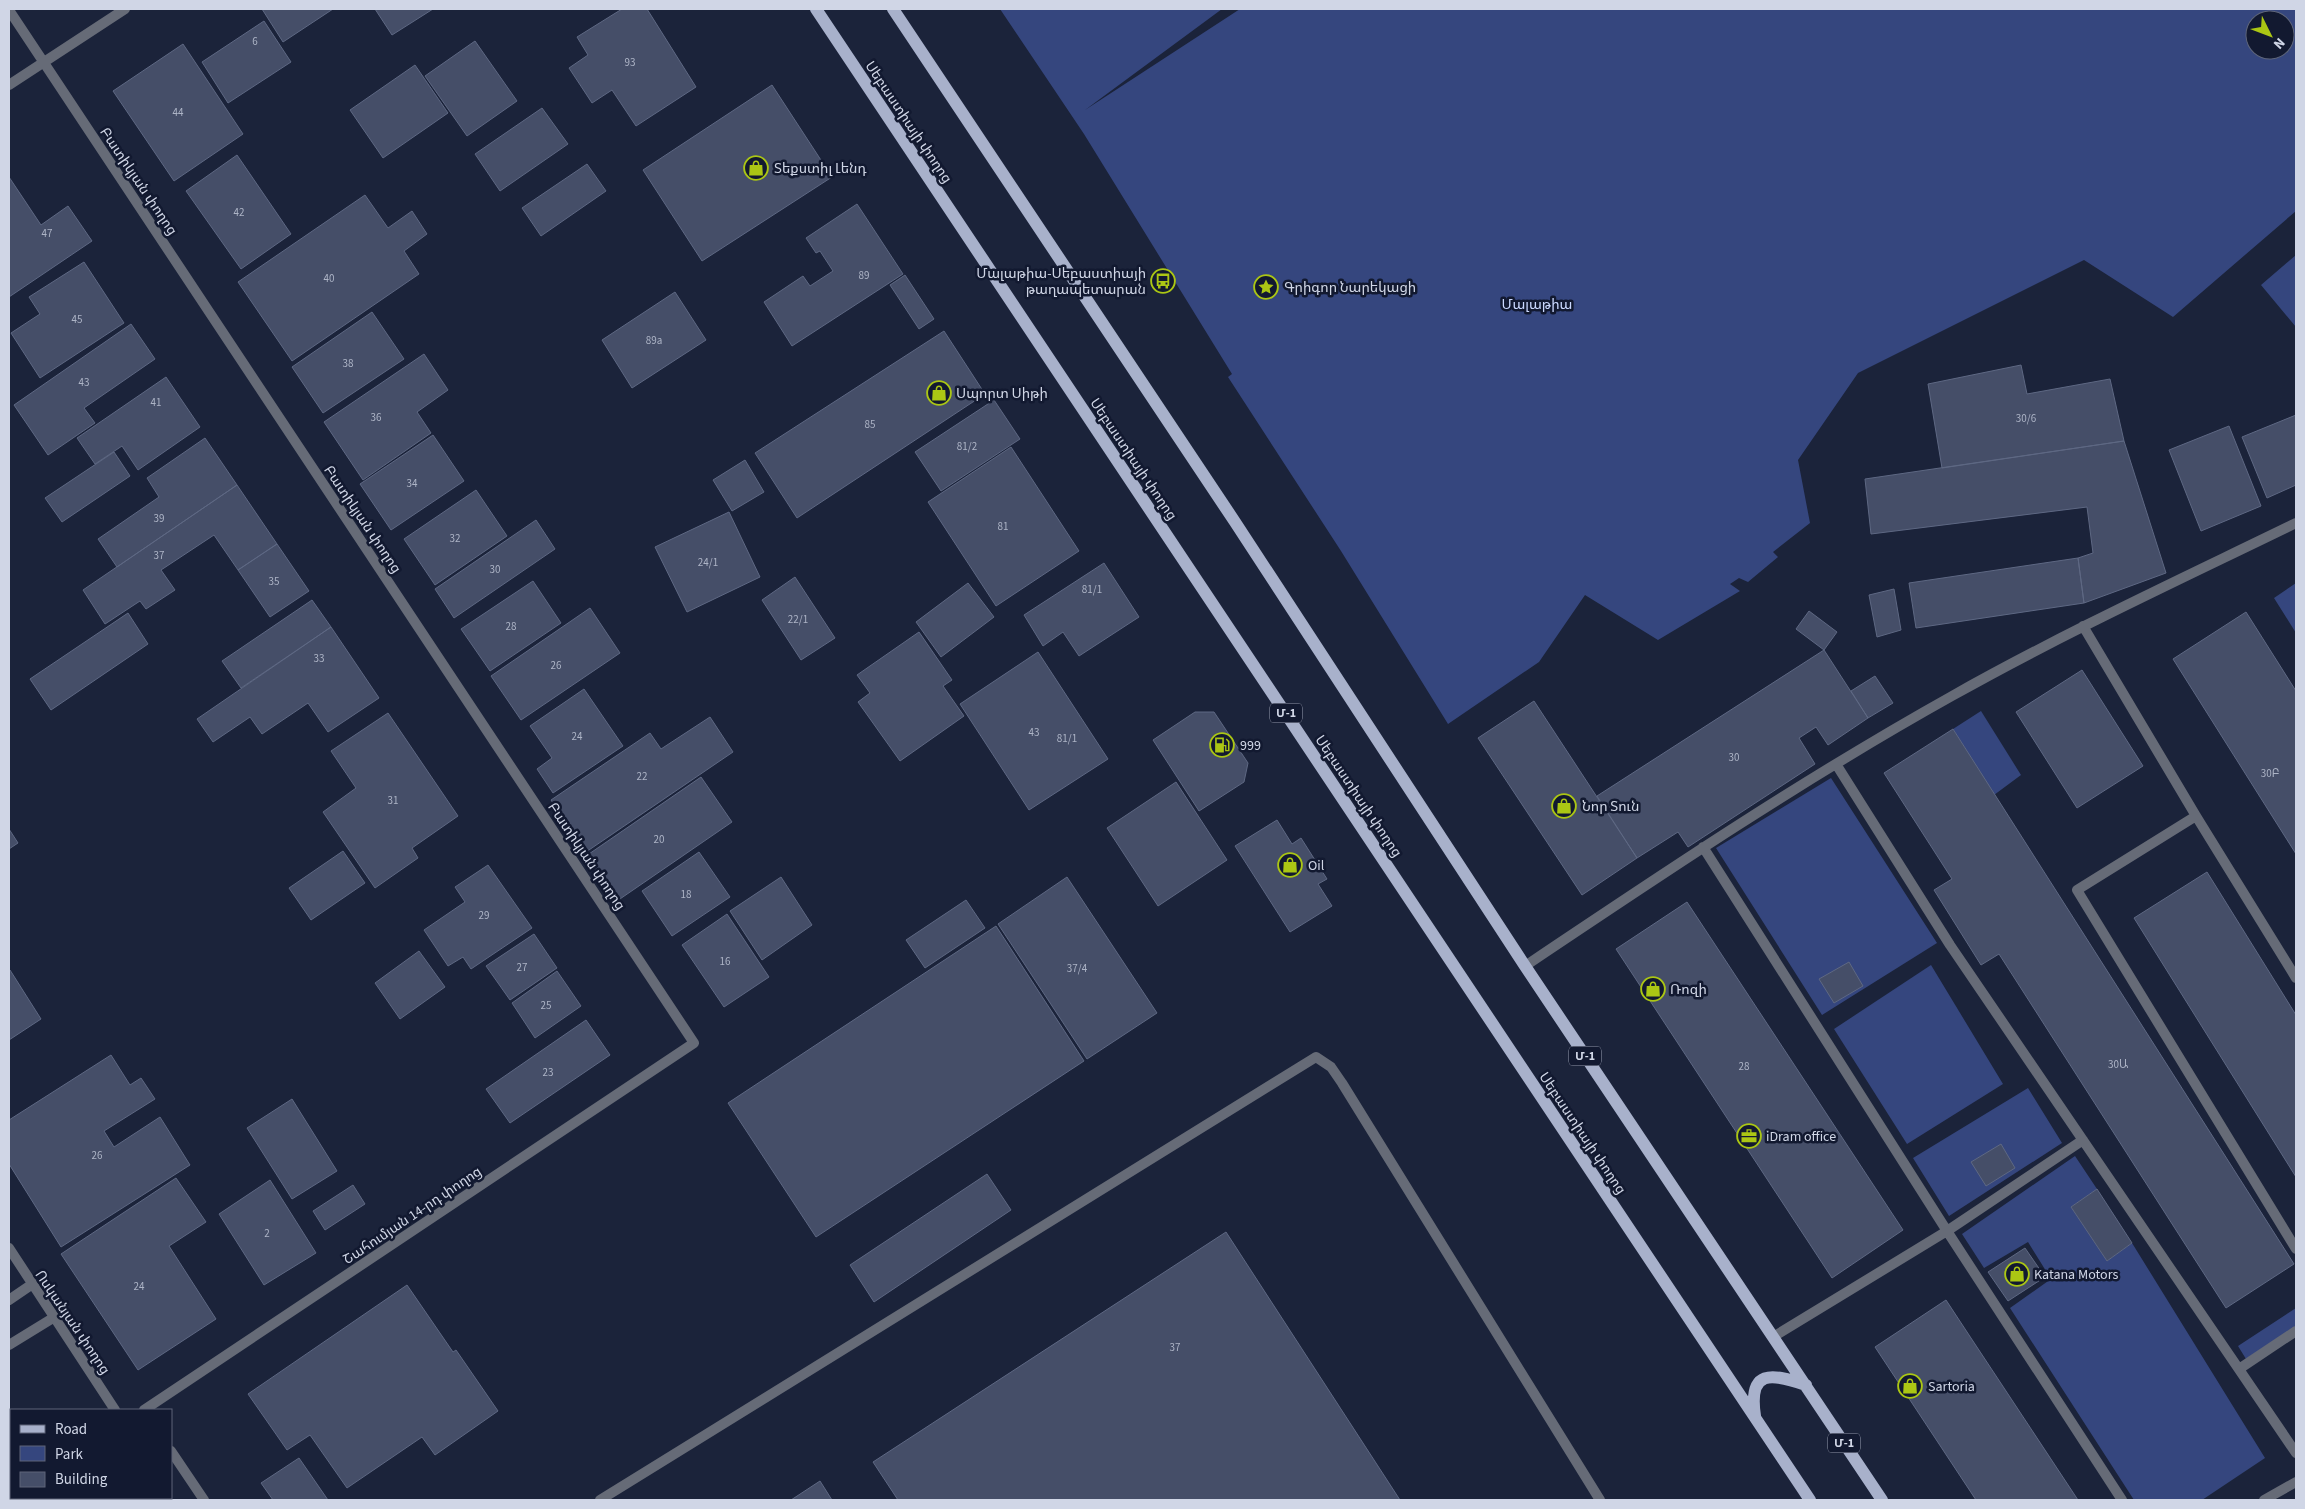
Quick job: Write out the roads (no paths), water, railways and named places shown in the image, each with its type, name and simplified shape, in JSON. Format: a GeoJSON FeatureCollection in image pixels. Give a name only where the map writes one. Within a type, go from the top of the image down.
{"type":"FeatureCollection","features":[{"type":"Feature","properties":{"kind":"main road","name":"Սեբաստիայի փողոց"},"geometry":{"type":"LineString","coordinates":[[816,9],[1810,1500]]}},
{"type":"Feature","properties":{"kind":"main road","name":"Մ-1"},"geometry":{"type":"LineString","coordinates":[[893,9],[1236,522],[1525,966],[1882,1500]]}},
{"type":"Feature","properties":{"kind":"main road"},"geometry":{"type":"LineString","coordinates":[[1755,1418],[1753,1397],[1756,1386],[1763,1379],[1771,1376],[1779,1377],[1806,1385]]}},
{"type":"Feature","properties":{"kind":"street"},"geometry":{"type":"LineString","coordinates":[[9,86],[125,9]]}},
{"type":"Feature","properties":{"kind":"street","name":"Բատիկյան փողոց"},"geometry":{"type":"LineString","coordinates":[[9,10],[694,1043]]}},
{"type":"Feature","properties":{"kind":"street"},"geometry":{"type":"LineString","coordinates":[[1525,966],[1703,847],[1836,764],[1953,695],[2083,626],[2296,523]]}},
{"type":"Feature","properties":{"kind":"street"},"geometry":{"type":"LineString","coordinates":[[2083,626],[2196,816],[2296,978]]}},
{"type":"Feature","properties":{"kind":"street"},"geometry":{"type":"LineString","coordinates":[[1836,764],[1950,945],[2296,1453]]}},
{"type":"Feature","properties":{"kind":"street"},"geometry":{"type":"LineString","coordinates":[[2196,816],[2077,890],[2296,1250]]}},
{"type":"Feature","properties":{"kind":"street"},"geometry":{"type":"LineString","coordinates":[[1703,847],[1947,1231],[2122,1500]]}},
{"type":"Feature","properties":{"kind":"street","name":"Շահումյան 14-րդ փողոց"},"geometry":{"type":"LineString","coordinates":[[145,1409],[694,1043]]}},
{"type":"Feature","properties":{"kind":"street"},"geometry":{"type":"LineString","coordinates":[[600,1500],[1316,1057],[1331,1067],[1342,1082],[1600,1500]]}},
{"type":"Feature","properties":{"kind":"street"},"geometry":{"type":"LineString","coordinates":[[1773,1337],[1947,1231],[2083,1140]]}},
{"type":"Feature","properties":{"kind":"street","name":"Ոսկանյան փողոց"},"geometry":{"type":"LineString","coordinates":[[9,1248],[31,1285],[114,1409]]}},
{"type":"Feature","properties":{"kind":"street"},"geometry":{"type":"LineString","coordinates":[[9,1300],[31,1285]]}},
{"type":"Feature","properties":{"kind":"street"},"geometry":{"type":"LineString","coordinates":[[9,1345],[53,1318]]}},
{"type":"Feature","properties":{"kind":"street"},"geometry":{"type":"LineString","coordinates":[[2239,1369],[2296,1331]]}},
{"type":"Feature","properties":{"kind":"street"},"geometry":{"type":"LineString","coordinates":[[172,1452],[204,1500]]}},
{"type":"Feature","properties":{"kind":"street"},"geometry":{"type":"LineString","coordinates":[[2264,1500],[2296,1482]]}},
{"type":"Feature","properties":{"kind":"place","name":"Տեքստիլ Լենդ"},"geometry":{"type":"Point","coordinates":[756,168]}},
{"type":"Feature","properties":{"kind":"place","name":"Մալաթիա-Սեբաստիայի թաղապետարան"},"geometry":{"type":"Point","coordinates":[1163,281]}},
{"type":"Feature","properties":{"kind":"place","name":"Գրիգոր Նարեկացի"},"geometry":{"type":"Point","coordinates":[1266,287]}},
{"type":"Feature","properties":{"kind":"place","name":"Սպորտ Սիթի"},"geometry":{"type":"Point","coordinates":[939,393]}},
{"type":"Feature","properties":{"kind":"place","name":"999"},"geometry":{"type":"Point","coordinates":[1222,745]}},
{"type":"Feature","properties":{"kind":"place","name":"Նոր Տուն"},"geometry":{"type":"Point","coordinates":[1564,806]}},
{"type":"Feature","properties":{"kind":"place","name":"Oil"},"geometry":{"type":"Point","coordinates":[1290,865]}},
{"type":"Feature","properties":{"kind":"place","name":"Ռոզի"},"geometry":{"type":"Point","coordinates":[1653,989]}},
{"type":"Feature","properties":{"kind":"place","name":"iDram office"},"geometry":{"type":"Point","coordinates":[1749,1136]}},
{"type":"Feature","properties":{"kind":"place","name":"Katana Motors"},"geometry":{"type":"Point","coordinates":[2017,1274]}},
{"type":"Feature","properties":{"kind":"place","name":"Sartoria"},"geometry":{"type":"Point","coordinates":[1910,1386]}},
{"type":"Feature","properties":{"kind":"park label","name":"Մալաթիա"},"geometry":{"type":"Point","coordinates":[1537,304]}}]}
